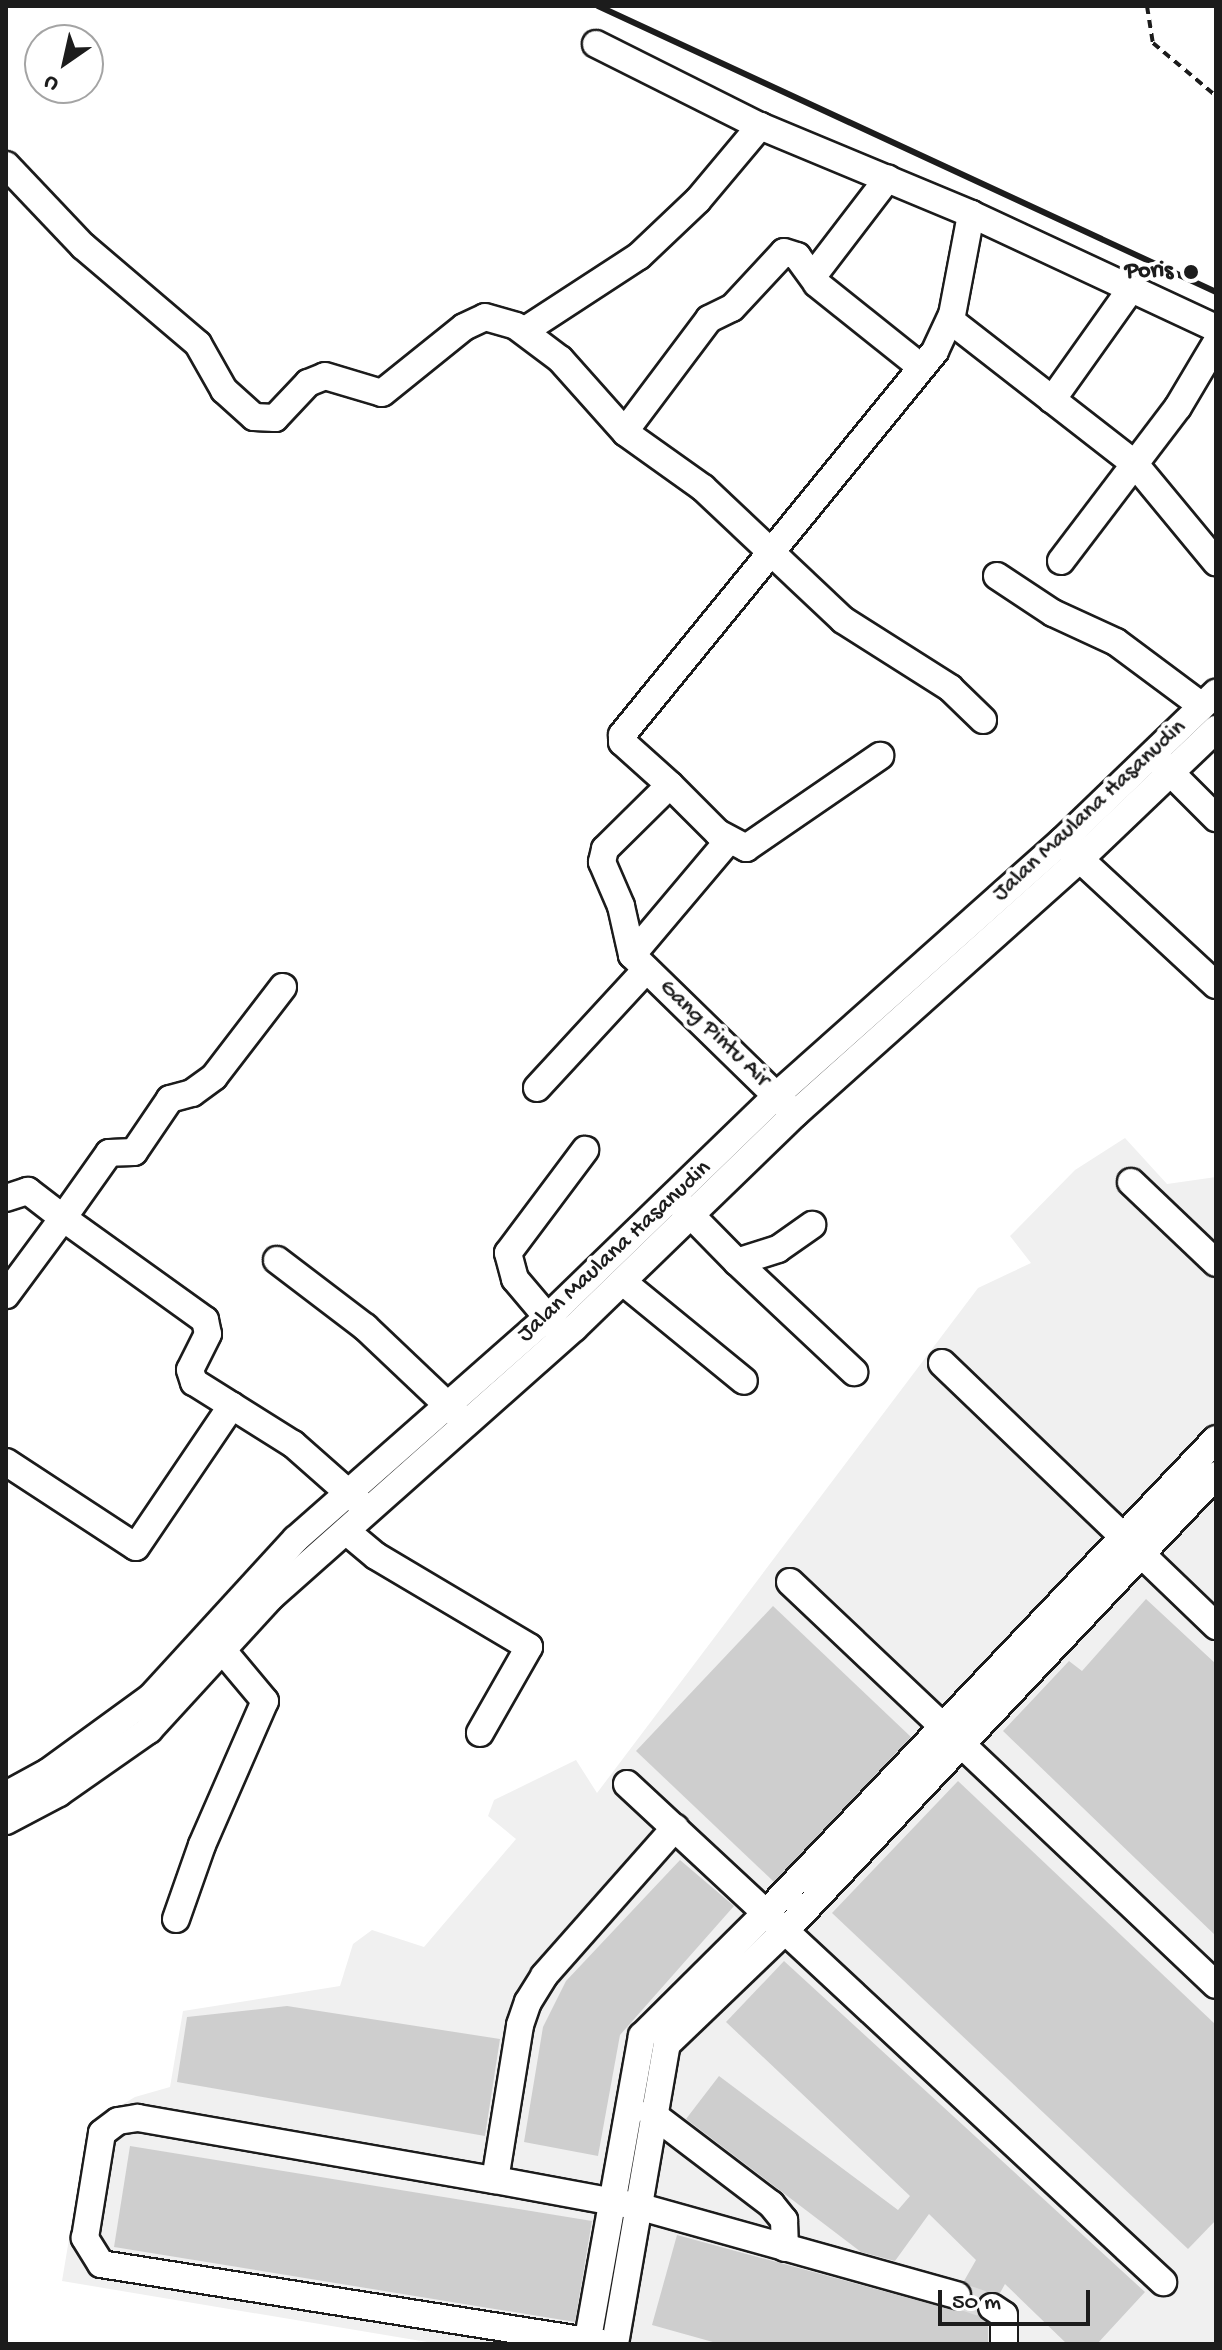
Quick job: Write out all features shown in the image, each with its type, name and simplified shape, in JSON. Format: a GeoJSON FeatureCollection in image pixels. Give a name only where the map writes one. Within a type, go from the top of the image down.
{"type":"FeatureCollection","features":[{"type":"Feature","properties":{"kind":"street"},"geometry":{"type":"LineString","coordinates":[[596,44],[760,126],[971,214],[1216,328]]}},
{"type":"Feature","properties":{"kind":"street"},"geometry":{"type":"LineString","coordinates":[[524,331],[639,256],[698,200],[760,126]]}},
{"type":"Feature","properties":{"kind":"street"},"geometry":{"type":"LineString","coordinates":[[6,165],[83,246],[198,344],[224,390],[254,417],[275,418],[308,383],[325,376],[382,393],[464,327],[485,317],[524,331],[560,359],[625,431],[703,488],[843,620],[950,688],[983,720]]}},
{"type":"Feature","properties":{"kind":"street"},"geometry":{"type":"LineString","coordinates":[[813,276],[888,178]]}},
{"type":"Feature","properties":{"kind":"street"},"geometry":{"type":"LineString","coordinates":[[880,756],[746,848],[729,840],[622,742],[622,735],[773,554],[921,367],[950,320],[971,214]]}},
{"type":"Feature","properties":{"kind":"street"},"geometry":{"type":"LineString","coordinates":[[625,431],[709,319],[732,308],[784,252],[797,256],[813,276],[921,367]]}},
{"type":"Feature","properties":{"kind":"street"},"geometry":{"type":"LineString","coordinates":[[1052,400],[1131,289]]}},
{"type":"Feature","properties":{"kind":"street"},"geometry":{"type":"LineString","coordinates":[[950,320],[1134,463],[1216,562]]}},
{"type":"Feature","properties":{"kind":"street"},"geometry":{"type":"LineString","coordinates":[[1061,561],[1178,407],[1216,343]]}},
{"type":"Feature","properties":{"kind":"street"},"geometry":{"type":"LineString","coordinates":[[997,576],[1053,613],[1116,642],[1211,709]]}},
{"type":"Feature","properties":{"kind":"street","name":"Jalan Maulana Hasanudin"},"geometry":{"type":"LineString","coordinates":[[198,1663],[350,1494],[458,1415],[689,1213],[786,1104],[1070,850],[1173,774],[1211,709]]}},
{"type":"Feature","properties":{"kind":"street"},"geometry":{"type":"LineString","coordinates":[[1173,774],[1216,818]]}},
{"type":"Feature","properties":{"kind":"street"},"geometry":{"type":"LineString","coordinates":[[639,963],[621,906],[602,862],[605,849],[670,785]]}},
{"type":"Feature","properties":{"kind":"street"},"geometry":{"type":"LineString","coordinates":[[537,1088],[639,963],[729,840]]}},
{"type":"Feature","properties":{"kind":"street"},"geometry":{"type":"LineString","coordinates":[[1070,850],[1102,876],[1216,985]]}},
{"type":"Feature","properties":{"kind":"street","name":"Gang Pintu Air"},"geometry":{"type":"LineString","coordinates":[[639,963],[786,1104]]}},
{"type":"Feature","properties":{"kind":"street"},"geometry":{"type":"LineString","coordinates":[[6,1295],[109,1153],[134,1152],[170,1099],[192,1093],[214,1077],[283,987]]}},
{"type":"Feature","properties":{"kind":"street"},"geometry":{"type":"LineString","coordinates":[[556,1328],[515,1279],[508,1253],[585,1150]]}},
{"type":"Feature","properties":{"kind":"street"},"geometry":{"type":"LineString","coordinates":[[1131,1182],[1216,1263]]}},
{"type":"Feature","properties":{"kind":"street"},"geometry":{"type":"LineString","coordinates":[[6,1198],[28,1191],[205,1320],[208,1334],[190,1378],[293,1444],[370,1511]]}},
{"type":"Feature","properties":{"kind":"street"},"geometry":{"type":"LineString","coordinates":[[689,1213],[854,1372]]}},
{"type":"Feature","properties":{"kind":"street","name":"Jalan Maulana Hasanudin"},"geometry":{"type":"LineString","coordinates":[[556,1328],[635,1294],[689,1213]]}},
{"type":"Feature","properties":{"kind":"street"},"geometry":{"type":"LineString","coordinates":[[731,1256],[778,1249],[812,1225]]}},
{"type":"Feature","properties":{"kind":"street"},"geometry":{"type":"LineString","coordinates":[[277,1260],[365,1327],[458,1415]]}},
{"type":"Feature","properties":{"kind":"street"},"geometry":{"type":"LineString","coordinates":[[635,1294],[744,1381]]}},
{"type":"Feature","properties":{"kind":"street"},"geometry":{"type":"LineString","coordinates":[[942,1363],[1216,1626]]}},
{"type":"Feature","properties":{"kind":"street"},"geometry":{"type":"LineString","coordinates":[[6,1462],[136,1547],[232,1405]]}},
{"type":"Feature","properties":{"kind":"street","name":"Jalan Maulana Hasanudin"},"geometry":{"type":"LineString","coordinates":[[6,1821],[54,1783],[118,1724],[198,1663],[223,1651],[262,1589],[370,1511],[458,1415]]}},
{"type":"Feature","properties":{"kind":"street"},"geometry":{"type":"LineString","coordinates":[[615,2344],[641,2207],[651,2113],[667,2044],[777,1921],[1132,1546],[1216,1439]]}},
{"type":"Feature","properties":{"kind":"street"},"geometry":{"type":"LineString","coordinates":[[1132,1546],[1216,1475]]}},
{"type":"Feature","properties":{"kind":"street"},"geometry":{"type":"LineString","coordinates":[[346,1531],[376,1556],[529,1647],[480,1733]]}},
{"type":"Feature","properties":{"kind":"street"},"geometry":{"type":"LineString","coordinates":[[790,1582],[1216,1985]]}},
{"type":"Feature","properties":{"kind":"street"},"geometry":{"type":"LineString","coordinates":[[176,1919],[202,1845],[265,1701],[223,1651]]}},
{"type":"Feature","properties":{"kind":"street","name":"Jalan Maulana Hasanudin"},"geometry":{"type":"LineString","coordinates":[[6,1795],[54,1783]]}},
{"type":"Feature","properties":{"kind":"street"},"geometry":{"type":"LineString","coordinates":[[627,1784],[1163,2282]]}},
{"type":"Feature","properties":{"kind":"street"},"geometry":{"type":"LineString","coordinates":[[495,2180],[520,2025],[528,2002],[544,1976],[675,1828]]}},
{"type":"Feature","properties":{"kind":"street"},"geometry":{"type":"LineString","coordinates":[[777,1921],[642,2036],[634,2058],[614,2202],[594,2343],[112,2269],[101,2264],[85,2238],[102,2133],[118,2121],[138,2118],[495,2180],[614,2202],[641,2207],[957,2295]]}},
{"type":"Feature","properties":{"kind":"street"},"geometry":{"type":"LineString","coordinates":[[651,2113],[771,2204],[784,2220],[785,2248]]}},
{"type":"Feature","properties":{"kind":"street"},"geometry":{"type":"LineString","coordinates":[[992,2307],[1004,2315],[1004,2344]]}},
{"type":"Feature","properties":{"kind":"path"},"geometry":{"type":"LineString","coordinates":[[1147,6],[1153,43],[1216,96]]}},
{"type":"Feature","properties":{"kind":"shaded area"},"geometry":{"type":"Polygon","coordinates":[[[1125,1138],[1167,1184],[1216,1177],[1216,2344],[439,2344],[62,2281],[88,2125],[135,2097],[170,2087],[183,2011],[340,1986],[353,1944],[372,1930],[424,1947],[516,1839],[488,1816],[494,1800],[576,1760],[597,1793],[978,1288],[1031,1263],[1010,1236],[1075,1170],[1125,1138]]]}},
{"type":"Feature","properties":{"kind":"building"},"geometry":{"type":"Polygon","coordinates":[[[1146,1599],[1216,1664],[1216,1936],[1003,1731],[1069,1661],[1082,1671],[1146,1599]]]}},
{"type":"Feature","properties":{"kind":"building"},"geometry":{"type":"Polygon","coordinates":[[[773,1606],[911,1737],[774,1882],[636,1751],[773,1606]]]}},
{"type":"Feature","properties":{"kind":"building"},"geometry":{"type":"Polygon","coordinates":[[[958,1781],[1216,2025],[1216,2220],[1188,2249],[832,1913],[958,1781]]]}},
{"type":"Feature","properties":{"kind":"building"},"geometry":{"type":"Polygon","coordinates":[[[680,1860],[734,1906],[620,2035],[598,2156],[524,2142],[543,2027],[566,1981],[680,1860]]]}},
{"type":"Feature","properties":{"kind":"building"},"geometry":{"type":"Polygon","coordinates":[[[784,1961],[1145,2292],[1097,2344],[1067,2344],[1005,2284],[1000,2293],[984,2293],[976,2305],[988,2324],[988,2344],[720,2344],[652,2325],[677,2235],[953,2310],[962,2310],[972,2300],[964,2281],[976,2260],[929,2214],[895,2261],[861,2252],[686,2119],[719,2076],[898,2210],[910,2196],[726,2022],[784,1961]]]}},
{"type":"Feature","properties":{"kind":"building"},"geometry":{"type":"Polygon","coordinates":[[[287,2006],[500,2039],[485,2136],[177,2082],[187,2017],[287,2006]]]}},
{"type":"Feature","properties":{"kind":"building"},"geometry":{"type":"Polygon","coordinates":[[[130,2146],[592,2221],[575,2322],[114,2247],[130,2146]]]}},
{"type":"Feature","properties":{"kind":"tunnel"},"geometry":{"type":"LineString","coordinates":[[957,2295],[992,2307]]}},
{"type":"Feature","properties":{"kind":"railway"},"geometry":{"type":"LineString","coordinates":[[598,6],[1216,292]]}},
{"type":"Feature","properties":{"kind":"place","name":"Poris"},"geometry":{"type":"Point","coordinates":[1191,272]}}]}
